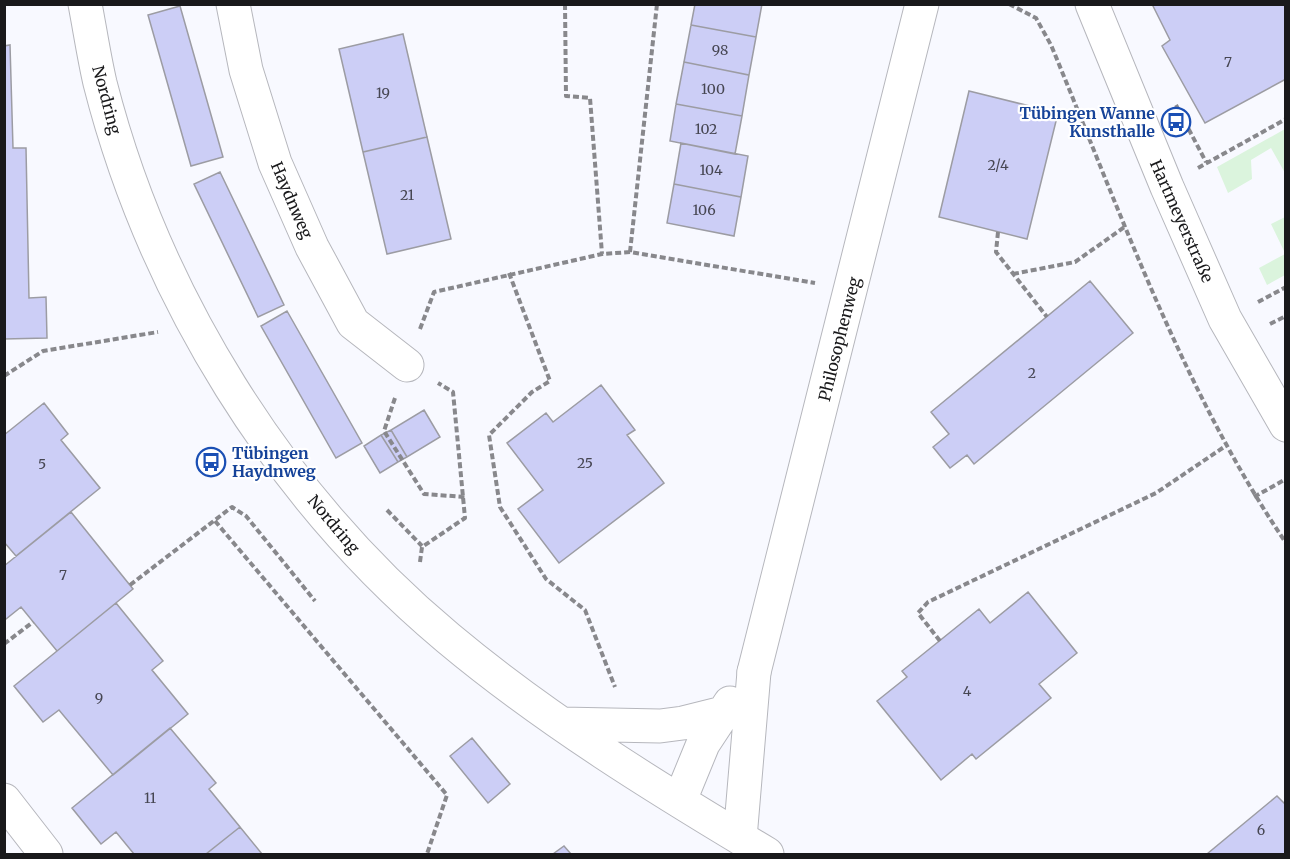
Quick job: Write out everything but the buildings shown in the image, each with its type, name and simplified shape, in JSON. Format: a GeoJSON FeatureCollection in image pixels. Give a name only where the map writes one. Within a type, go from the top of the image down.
{"type":"FeatureCollection","features":[{"type":"Feature","properties":{"kind":"street","name":"Nordring"},"geometry":{"type":"LineString","coordinates":[[85,4],[100,82],[128,172],[155,242],[194,323],[249,413],[302,487],[356,552],[414,608],[485,668],[562,724],[768,855]]}},
{"type":"Feature","properties":{"kind":"street","name":"Haydnweg"},"geometry":{"type":"LineString","coordinates":[[233,4],[246,70],[276,163],[312,247],[353,323],[407,365]]}},
{"type":"Feature","properties":{"kind":"street","name":"Philosophenweg"},"geometry":{"type":"LineString","coordinates":[[754,672],[922,4]]}},
{"type":"Feature","properties":{"kind":"street","name":"Hartmeyerstraße"},"geometry":{"type":"LineString","coordinates":[[1091,6],[1225,319],[1286,425]]}},
{"type":"Feature","properties":{"kind":"street"},"geometry":{"type":"LineString","coordinates":[[680,800],[703,744],[754,672]]}},
{"type":"Feature","properties":{"kind":"street"},"geometry":{"type":"LineString","coordinates":[[740,838],[754,672]]}},
{"type":"Feature","properties":{"kind":"street"},"geometry":{"type":"LineString","coordinates":[[562,724],[683,723],[723,713]]}},
{"type":"Feature","properties":{"kind":"street"},"geometry":{"type":"LineString","coordinates":[[4,800],[46,855]]}},
{"type":"Feature","properties":{"kind":"path"},"geometry":{"type":"LineString","coordinates":[[566,4],[566,96],[590,98],[602,254]]}},
{"type":"Feature","properties":{"kind":"path"},"geometry":{"type":"LineString","coordinates":[[630,252],[657,4]]}},
{"type":"Feature","properties":{"kind":"path"},"geometry":{"type":"LineString","coordinates":[[1009,4],[1036,18],[1051,45],[1167,321],[1254,496],[1286,543]]}},
{"type":"Feature","properties":{"kind":"path"},"geometry":{"type":"LineString","coordinates":[[1167,187],[1286,119]]}},
{"type":"Feature","properties":{"kind":"path"},"geometry":{"type":"LineString","coordinates":[[1013,274],[1075,262],[1126,226]]}},
{"type":"Feature","properties":{"kind":"path"},"geometry":{"type":"LineString","coordinates":[[998,232],[996,252],[1047,317]]}},
{"type":"Feature","properties":{"kind":"path"},"geometry":{"type":"LineString","coordinates":[[414,608],[422,547],[465,518],[465,497],[453,392],[407,365],[434,292],[509,273],[602,254],[630,252],[779,275]]}},
{"type":"Feature","properties":{"kind":"path"},"geometry":{"type":"LineString","coordinates":[[509,273],[550,381],[532,392],[489,435],[500,507],[546,579],[585,610],[598,648],[631,725]]}},
{"type":"Feature","properties":{"kind":"path"},"geometry":{"type":"LineString","coordinates":[[4,376],[43,351],[141,336]]}},
{"type":"Feature","properties":{"kind":"path"},"geometry":{"type":"LineString","coordinates":[[384,431],[424,494],[465,497]]}},
{"type":"Feature","properties":{"kind":"path"},"geometry":{"type":"LineString","coordinates":[[940,641],[918,613],[928,602],[1156,493],[1227,445]]}},
{"type":"Feature","properties":{"kind":"path"},"geometry":{"type":"LineString","coordinates":[[1254,496],[1286,479]]}},
{"type":"Feature","properties":{"kind":"path"},"geometry":{"type":"LineString","coordinates":[[130,585],[232,507],[246,516],[315,600]]}},
{"type":"Feature","properties":{"kind":"path"},"geometry":{"type":"LineString","coordinates":[[387,510],[422,547]]}},
{"type":"Feature","properties":{"kind":"path"},"geometry":{"type":"LineString","coordinates":[[214,521],[447,795],[427,855]]}},
{"type":"Feature","properties":{"kind":"path"},"geometry":{"type":"LineString","coordinates":[[4,644],[33,622]]}},
{"type":"Feature","properties":{"kind":"green space"},"geometry":{"type":"Polygon","coordinates":[[[1285,129],[1285,173],[1271,148],[1251,160],[1252,179],[1228,193],[1217,167],[1285,129]]]}},
{"type":"Feature","properties":{"kind":"green space"},"geometry":{"type":"Polygon","coordinates":[[[1285,217],[1285,253],[1271,224],[1285,217]]]}},
{"type":"Feature","properties":{"kind":"green space"},"geometry":{"type":"Polygon","coordinates":[[[1285,254],[1285,275],[1267,285],[1259,268],[1285,254]]]}},
{"type":"Feature","properties":{"kind":"place","name":"Tübingen Wanne Kunsthalle"},"geometry":{"type":"Point","coordinates":[1176,122]}},
{"type":"Feature","properties":{"kind":"place","name":"Tübingen Haydnweg"},"geometry":{"type":"Point","coordinates":[211,462]}}]}
